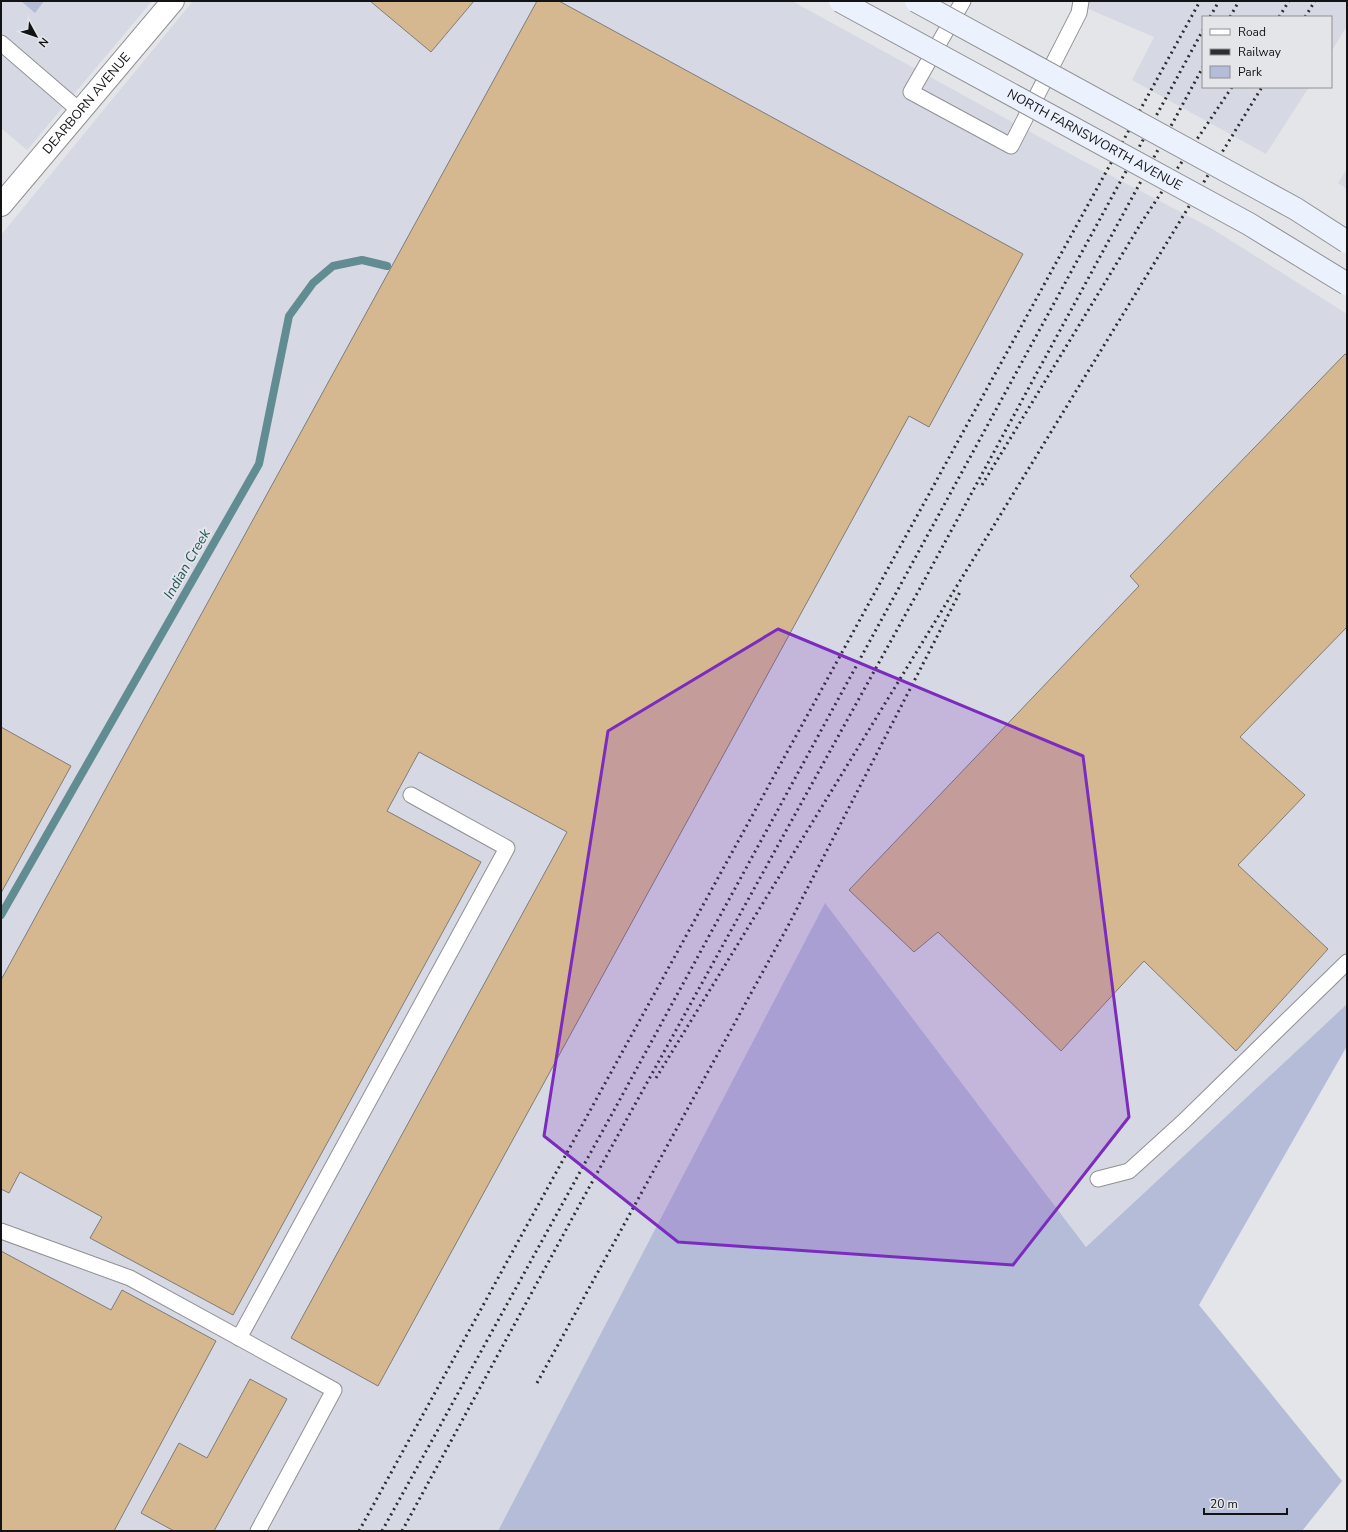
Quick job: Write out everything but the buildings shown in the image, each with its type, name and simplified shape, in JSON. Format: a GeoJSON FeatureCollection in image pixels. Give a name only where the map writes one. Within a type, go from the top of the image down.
{"type":"FeatureCollection","features":[{"type":"Feature","properties":{"kind":"main road","name":"NORTH FARNSWORTH AVENUE"},"geometry":{"type":"LineString","coordinates":[[840,1],[1249,224],[1347,284]]}},
{"type":"Feature","properties":{"kind":"main road"},"geometry":{"type":"LineString","coordinates":[[916,1],[1283,201],[1347,242]]}},
{"type":"Feature","properties":{"kind":"street","name":"DEARBORN AVENUE"},"geometry":{"type":"LineString","coordinates":[[1,205],[173,1]]}},
{"type":"Feature","properties":{"kind":"lane"},"geometry":{"type":"LineString","coordinates":[[963,1],[911,92],[1011,146],[1079,13],[1081,1]]}},
{"type":"Feature","properties":{"kind":"lane"},"geometry":{"type":"LineString","coordinates":[[1,43],[80,111]]}},
{"type":"Feature","properties":{"kind":"lane"},"geometry":{"type":"LineString","coordinates":[[239,1338],[507,848],[411,795]]}},
{"type":"Feature","properties":{"kind":"lane"},"geometry":{"type":"LineString","coordinates":[[1098,1179],[1129,1171],[1183,1122],[1347,962]]}},
{"type":"Feature","properties":{"kind":"lane"},"geometry":{"type":"LineString","coordinates":[[1,1231],[130,1278],[334,1390],[258,1531]]}},
{"type":"Feature","properties":{"kind":"highlighted area"},"geometry":{"type":"Polygon","coordinates":[[[778,629],[1083,756],[1129,1117],[1013,1265],[678,1242],[544,1136],[608,731],[778,629]]]}},
{"type":"Feature","properties":{"kind":"shaded area"},"geometry":{"type":"Polygon","coordinates":[[[1,1],[152,1],[27,150],[1,128],[1,1]]]}},
{"type":"Feature","properties":{"kind":"shaded area"},"geometry":{"type":"Polygon","coordinates":[[[193,1],[792,1],[1085,162],[1211,228],[1347,314],[1347,1004],[1086,1247],[825,904],[498,1531],[1,1531],[1,235],[193,1]]]}},
{"type":"Feature","properties":{"kind":"shaded area"},"geometry":{"type":"Polygon","coordinates":[[[1070,1],[1347,1],[1347,26],[1332,50],[1332,16],[1202,16],[1202,88],[1308,88],[1266,154],[1132,80],[1154,37],[1070,1]]]}},
{"type":"Feature","properties":{"kind":"shaded area"},"geometry":{"type":"Polygon","coordinates":[[[1347,169],[1347,189],[1338,183],[1347,169]]]}},
{"type":"Feature","properties":{"kind":"green space"},"geometry":{"type":"Polygon","coordinates":[[[21,1],[44,1],[35,13],[21,1]]]}},
{"type":"Feature","properties":{"kind":"green space"},"geometry":{"type":"Polygon","coordinates":[[[825,903],[1086,1247],[1347,1004],[1347,1046],[1199,1305],[1342,1481],[1302,1531],[498,1531],[825,903]]]}},
{"type":"Feature","properties":{"kind":"waterway","name":"Indian Creek"},"geometry":{"type":"LineString","coordinates":[[1,915],[259,464],[289,316],[313,283],[333,266],[362,260],[387,266]]}},
{"type":"Feature","properties":{"kind":"railway"},"geometry":{"type":"LineString","coordinates":[[359,1531],[1200,1]]}},
{"type":"Feature","properties":{"kind":"railway"},"geometry":{"type":"LineString","coordinates":[[1211,16],[1219,1]]}},
{"type":"Feature","properties":{"kind":"railway"},"geometry":{"type":"LineString","coordinates":[[1231,16],[1239,1]]}},
{"type":"Feature","properties":{"kind":"railway"},"geometry":{"type":"LineString","coordinates":[[1280,16],[1289,1]]}},
{"type":"Feature","properties":{"kind":"railway"},"geometry":{"type":"LineString","coordinates":[[1306,16],[1315,1]]}},
{"type":"Feature","properties":{"kind":"railway"},"geometry":{"type":"LineString","coordinates":[[382,1531],[618,1103],[1202,32]]}},
{"type":"Feature","properties":{"kind":"railway"},"geometry":{"type":"LineString","coordinates":[[402,1531],[580,1204],[919,590],[1202,69]]}},
{"type":"Feature","properties":{"kind":"railway"},"geometry":{"type":"LineString","coordinates":[[982,485],[1143,220],[1231,88]]}},
{"type":"Feature","properties":{"kind":"railway"},"geometry":{"type":"LineString","coordinates":[[656,1078],[1261,88]]}},
{"type":"Feature","properties":{"kind":"railway"},"geometry":{"type":"LineString","coordinates":[[537,1383],[788,926],[961,590]]}}]}
